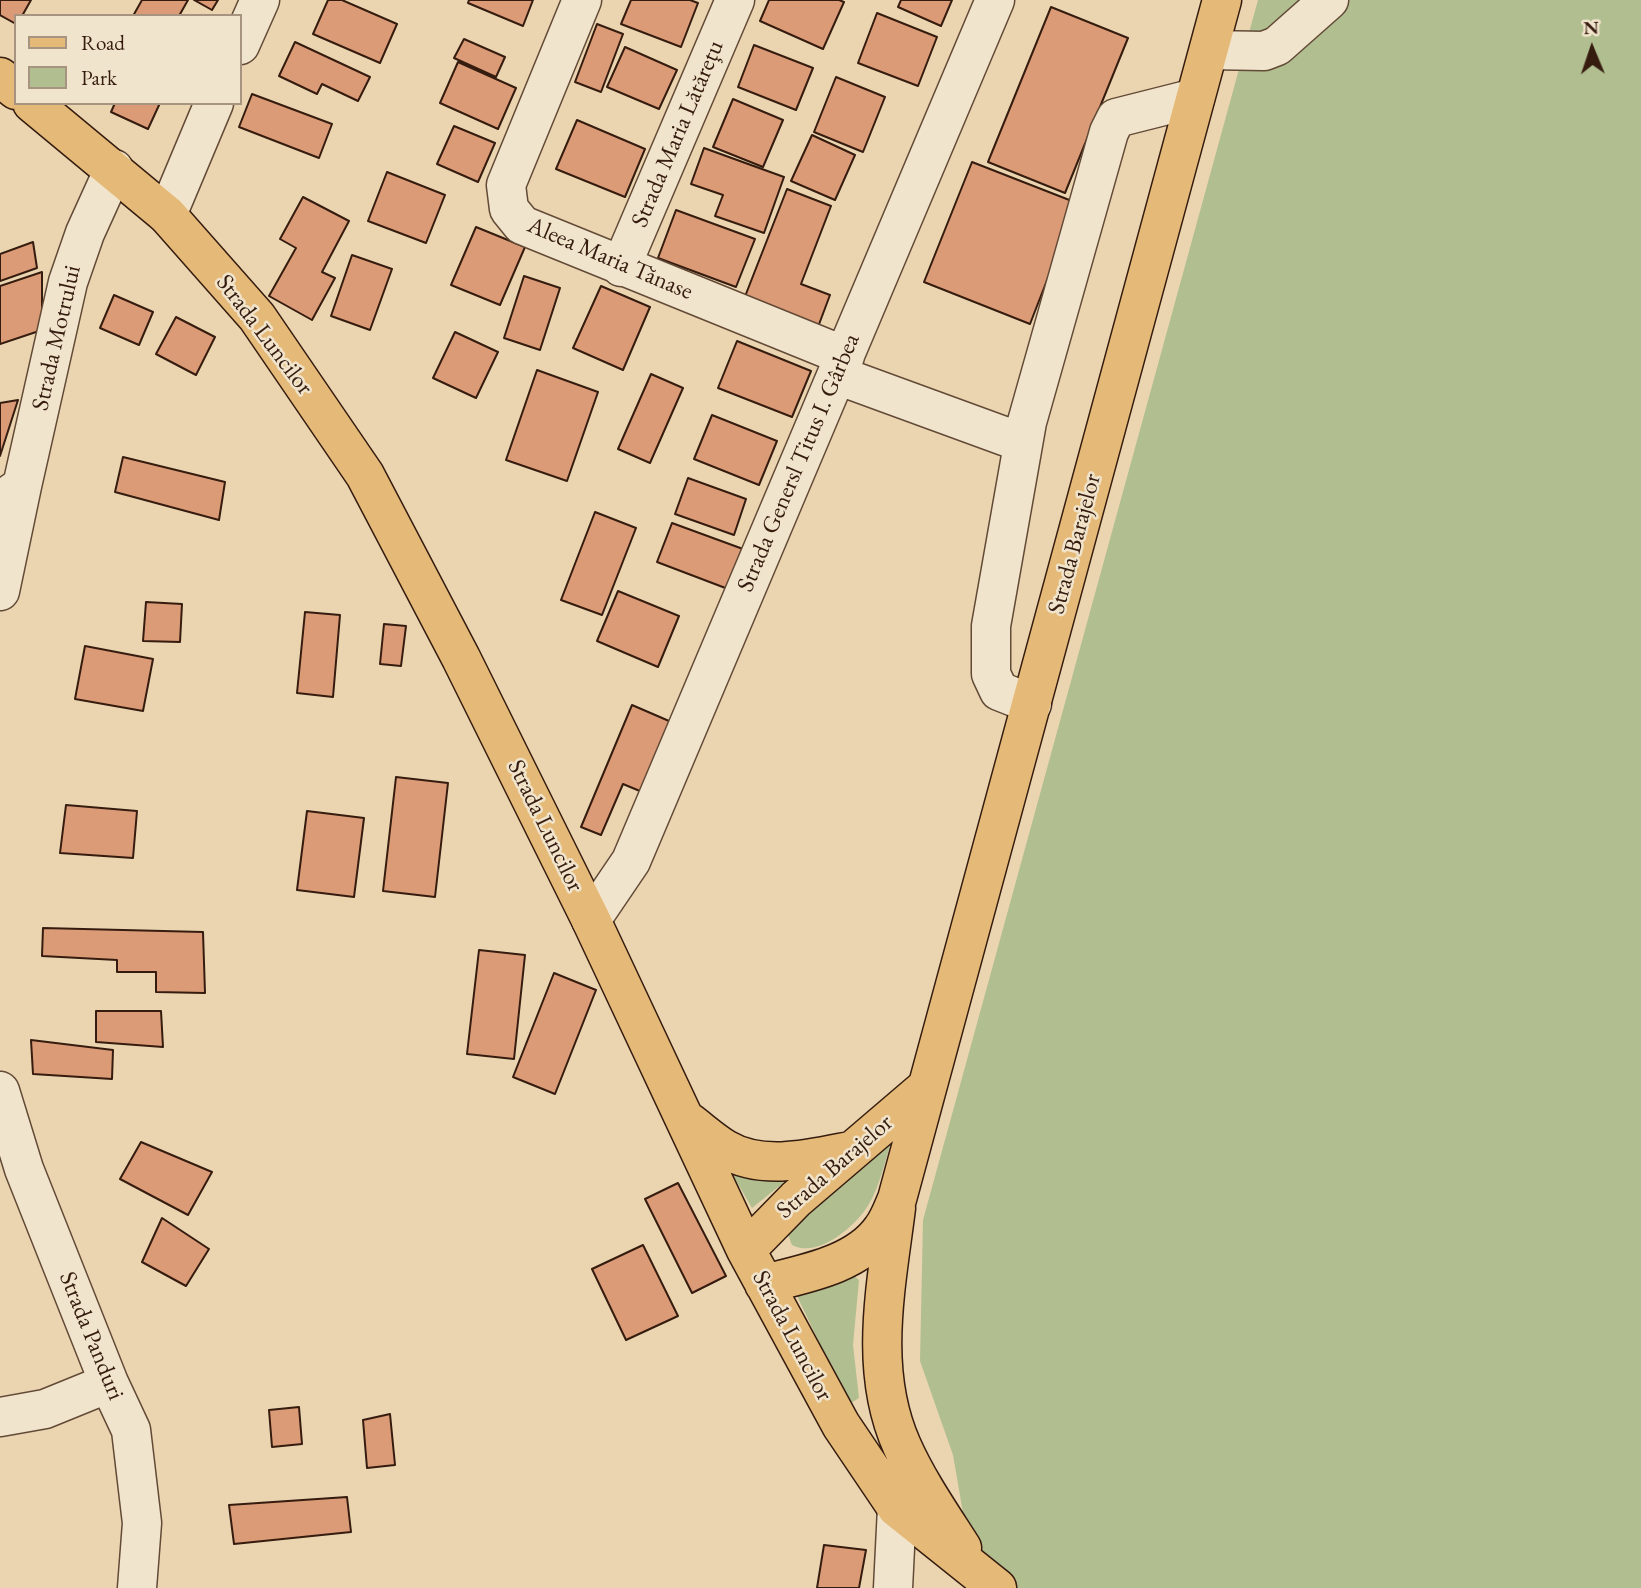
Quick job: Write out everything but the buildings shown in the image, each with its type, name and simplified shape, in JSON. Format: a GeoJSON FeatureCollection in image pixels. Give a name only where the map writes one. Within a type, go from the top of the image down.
{"type":"FeatureCollection","features":[{"type":"Feature","properties":{"kind":"main road","name":"Strada Barajelor"},"geometry":{"type":"LineString","coordinates":[[764,1284],[831,1265],[861,1247],[882,1230],[897,1199],[1222,0]]}},
{"type":"Feature","properties":{"kind":"main road"},"geometry":{"type":"LineString","coordinates":[[0,77],[14,88]]}},
{"type":"Feature","properties":{"kind":"main road","name":"Strada Luncilor"},"geometry":{"type":"LineString","coordinates":[[34,105],[167,215],[257,317],[365,475],[461,658],[591,920],[746,1250],[841,1425],[897,1508],[989,1582]]}},
{"type":"Feature","properties":{"kind":"main road","name":"Strada Barajelor"},"geometry":{"type":"LineString","coordinates":[[746,1250],[850,1151],[927,1087]]}},
{"type":"Feature","properties":{"kind":"main road"},"geometry":{"type":"LineString","coordinates":[[684,1118],[726,1150],[754,1158],[782,1162],[850,1151]]}},
{"type":"Feature","properties":{"kind":"main road"},"geometry":{"type":"LineString","coordinates":[[897,1199],[880,1344],[885,1389],[901,1445],[929,1496],[989,1582]]}},
{"type":"Feature","properties":{"kind":"street"},"geometry":{"type":"LineString","coordinates":[[242,40],[260,0]]}},
{"type":"Feature","properties":{"kind":"street","name":"Aleea Maria Tănase"},"geometry":{"type":"LineString","coordinates":[[582,0],[506,185],[509,209],[522,225],[1023,443]]}},
{"type":"Feature","properties":{"kind":"street","name":"Strada Maria Lătăreţu"},"geometry":{"type":"LineString","coordinates":[[621,267],[735,0]]}},
{"type":"Feature","properties":{"kind":"street","name":"Strada Genersl Titus I. Gârbea"},"geometry":{"type":"LineString","coordinates":[[591,920],[631,862],[995,0]]}},
{"type":"Feature","properties":{"kind":"street"},"geometry":{"type":"LineString","coordinates":[[1209,50],[1264,51],[1277,46],[1329,0]]}},
{"type":"Feature","properties":{"kind":"street"},"geometry":{"type":"LineString","coordinates":[[1032,704],[999,691],[991,674],[991,626],[1023,443],[1109,132],[1116,118],[1195,98]]}},
{"type":"Feature","properties":{"kind":"street"},"geometry":{"type":"LineString","coordinates":[[167,215],[213,105]]}},
{"type":"Feature","properties":{"kind":"street","name":"Strada Motrului"},"geometry":{"type":"LineString","coordinates":[[11,494],[68,282],[85,233],[114,169]]}},
{"type":"Feature","properties":{"kind":"street"},"geometry":{"type":"LineString","coordinates":[[0,590],[11,494]]}},
{"type":"Feature","properties":{"kind":"street","name":"Strada Panduri"},"geometry":{"type":"LineString","coordinates":[[0,1091],[24,1169],[108,1383],[131,1430],[142,1523],[137,1588]]}},
{"type":"Feature","properties":{"kind":"street"},"geometry":{"type":"LineString","coordinates":[[0,1417],[45,1409],[108,1383]]}},
{"type":"Feature","properties":{"kind":"street"},"geometry":{"type":"LineString","coordinates":[[893,1588],[897,1508]]}},
{"type":"Feature","properties":{"kind":"green space"},"geometry":{"type":"Polygon","coordinates":[[[1258,0],[1641,0],[1641,1588],[976,1588],[953,1455],[920,1361],[923,1220],[1258,0]]]}},
{"type":"Feature","properties":{"kind":"green space"},"geometry":{"type":"Polygon","coordinates":[[[889,1142],[876,1190],[855,1222],[824,1244],[813,1248],[792,1245],[786,1230],[889,1142]]]}},
{"type":"Feature","properties":{"kind":"green space"},"geometry":{"type":"Polygon","coordinates":[[[731,1172],[788,1179],[752,1208],[731,1172]]]}},
{"type":"Feature","properties":{"kind":"green space"},"geometry":{"type":"Polygon","coordinates":[[[852,1274],[859,1280],[853,1345],[859,1398],[851,1403],[847,1401],[798,1294],[852,1274]]]}}]}
